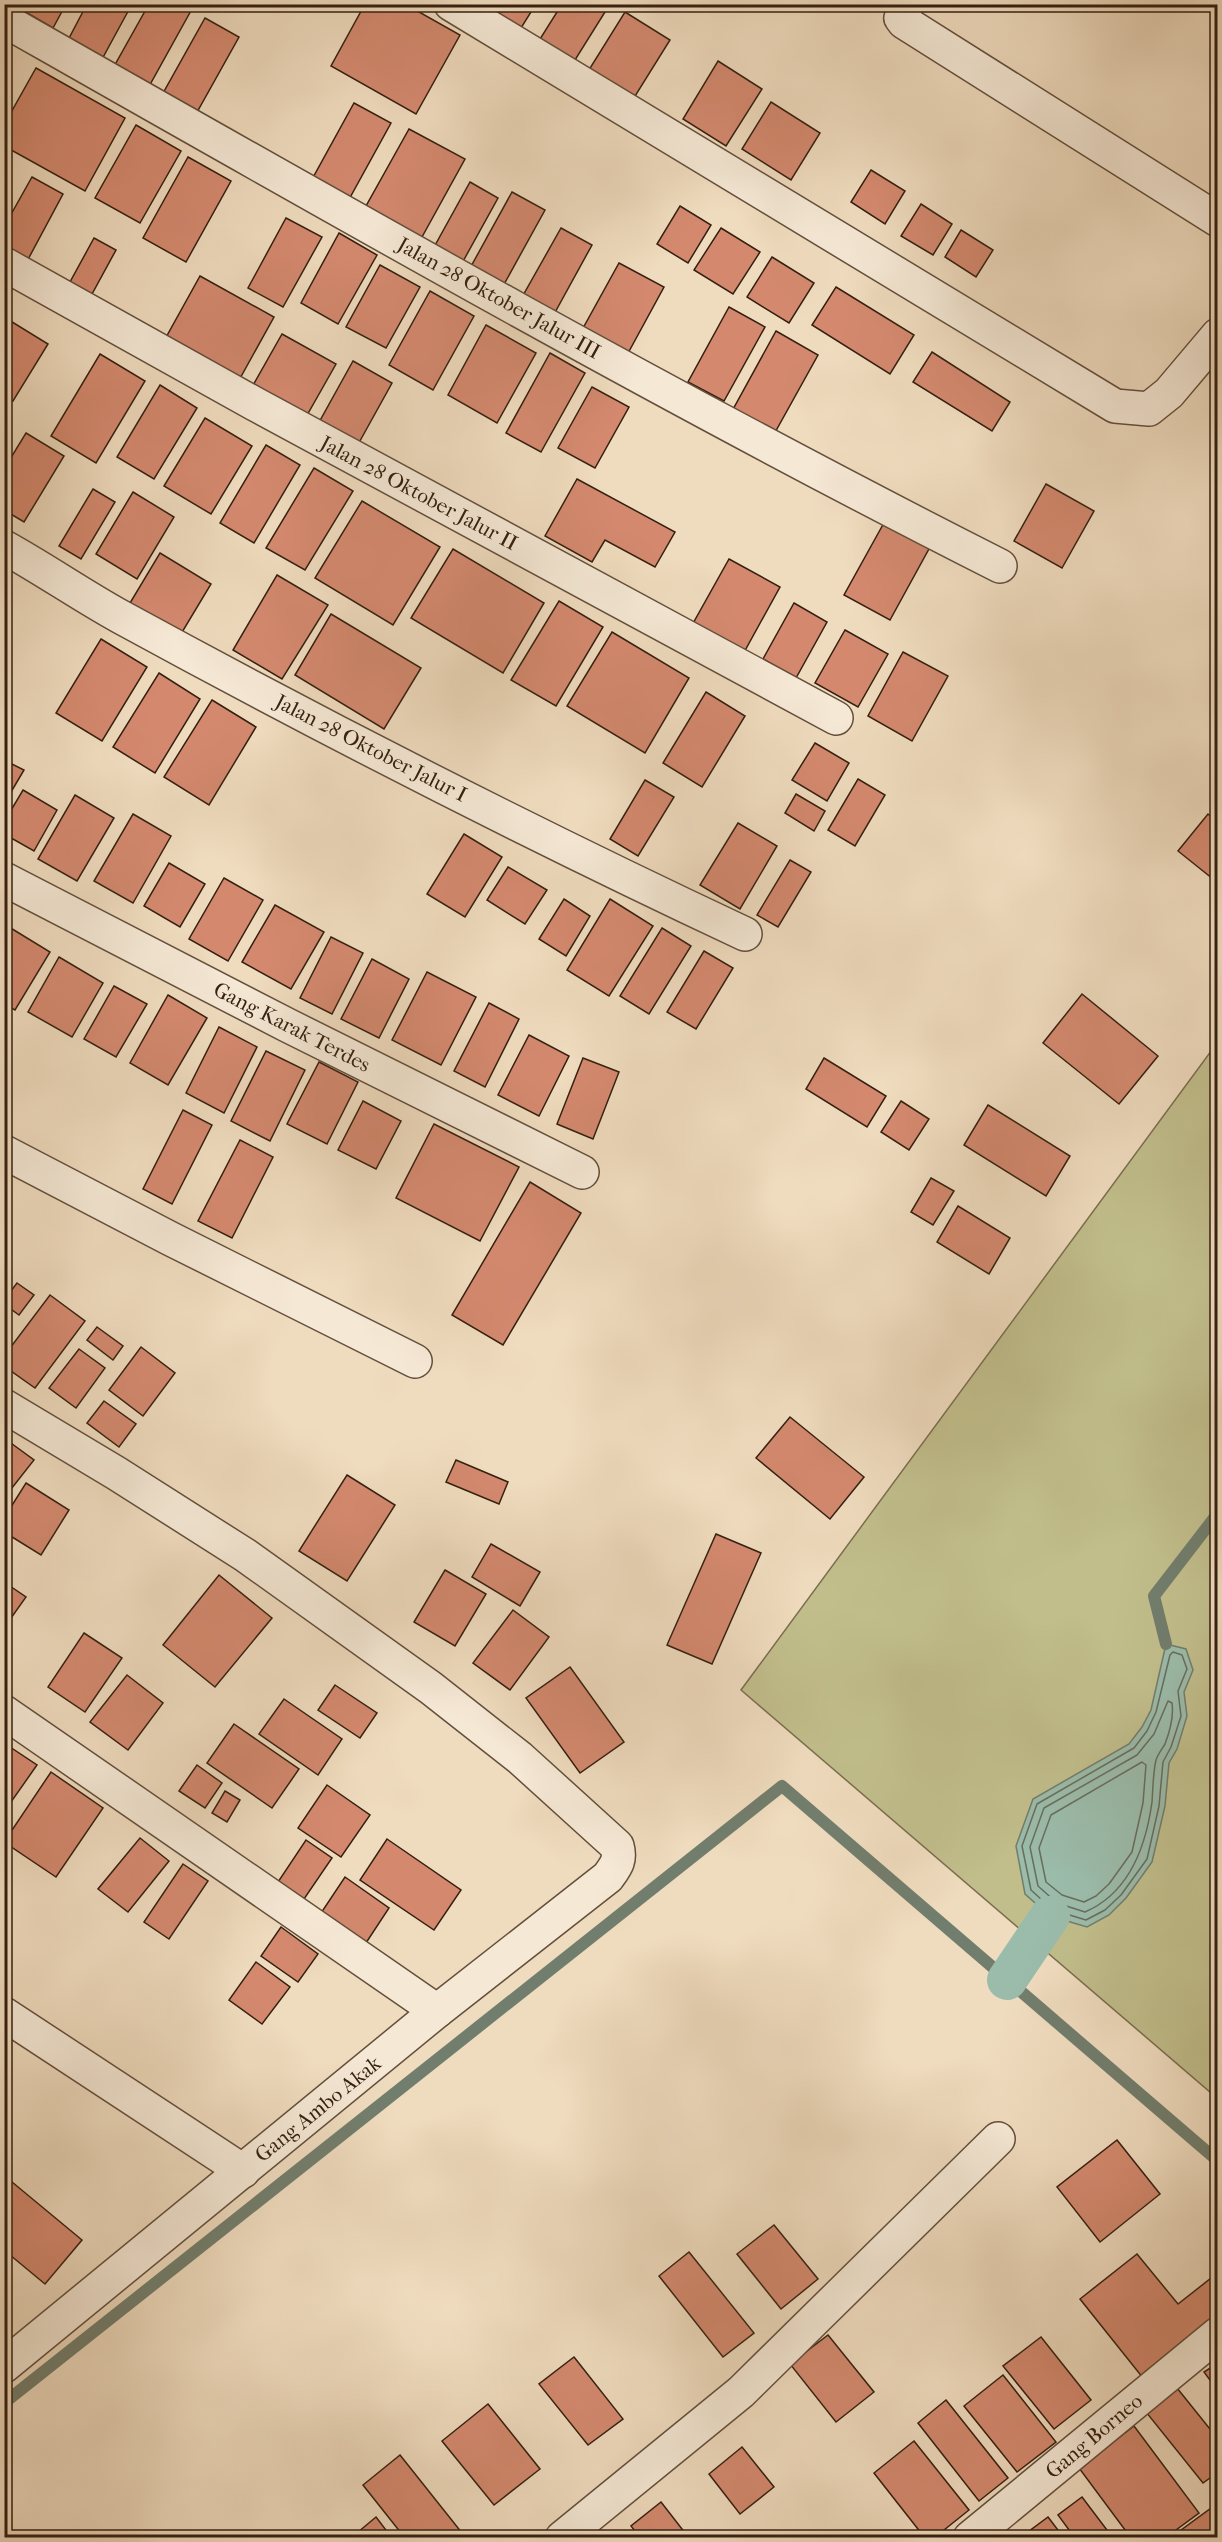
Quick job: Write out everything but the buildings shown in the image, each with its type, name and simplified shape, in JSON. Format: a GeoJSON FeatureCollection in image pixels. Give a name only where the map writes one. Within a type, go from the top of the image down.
{"type":"FeatureCollection","features":[{"type":"Feature","properties":{"kind":"street"},"geometry":{"type":"LineString","coordinates":[[451,4],[1115,406],[1149,409],[1169,393],[1218,335]]}},
{"type":"Feature","properties":{"kind":"street"},"geometry":{"type":"LineString","coordinates":[[907,4],[901,18],[904,22],[1218,220]]}},
{"type":"Feature","properties":{"kind":"street","name":"Jalan 28 Oktober Jalur III"},"geometry":{"type":"LineString","coordinates":[[4,20],[378,232],[722,421],[1000,566]]}},
{"type":"Feature","properties":{"kind":"street","name":"Jalan 28 Oktober Jalur II"},"geometry":{"type":"LineString","coordinates":[[4,264],[255,404],[836,718]]}},
{"type":"Feature","properties":{"kind":"street","name":"Jalan 28 Oktober Jalur I"},"geometry":{"type":"LineString","coordinates":[[4,547],[119,616],[362,745],[635,882],[745,934]]}},
{"type":"Feature","properties":{"kind":"street","name":"Gang Karak Terdes"},"geometry":{"type":"LineString","coordinates":[[4,879],[287,1025],[582,1172]]}},
{"type":"Feature","properties":{"kind":"street"},"geometry":{"type":"LineString","coordinates":[[4,1152],[171,1239],[415,1361]]}},
{"type":"Feature","properties":{"kind":"street","name":"Gang Ambo Akak"},"geometry":{"type":"LineString","coordinates":[[4,1406],[117,1473],[245,1555],[431,1688],[520,1758],[617,1846],[620,1854],[618,1864],[608,1877],[437,2011],[4,2366]]}},
{"type":"Feature","properties":{"kind":"street"},"geometry":{"type":"LineString","coordinates":[[4,1712],[437,2011]]}},
{"type":"Feature","properties":{"kind":"street"},"geometry":{"type":"LineString","coordinates":[[4,2014],[243,2170]]}},
{"type":"Feature","properties":{"kind":"street"},"geometry":{"type":"LineString","coordinates":[[562,2538],[741,2392],[998,2139]]}},
{"type":"Feature","properties":{"kind":"street","name":"Gang Borneo"},"geometry":{"type":"LineString","coordinates":[[970,2538],[1218,2334]]}},
{"type":"Feature","properties":{"kind":"shaded area"},"geometry":{"type":"Polygon","coordinates":[[[1217,1043],[1217,2098],[741,1690],[1217,1043]]]}},
{"type":"Feature","properties":{"kind":"water"},"geometry":{"type":"Polygon","coordinates":[[[1166,1644],[1186,1649],[1193,1670],[1184,1692],[1187,1716],[1177,1749],[1169,1763],[1165,1806],[1152,1862],[1126,1898],[1109,1915],[1087,1927],[1050,1916],[1025,1894],[1016,1846],[1033,1799],[1129,1744],[1151,1710],[1166,1644]]]}},
{"type":"Feature","properties":{"kind":"waterway"},"geometry":{"type":"LineString","coordinates":[[1166,1644],[1154,1596],[1218,1513]]}},
{"type":"Feature","properties":{"kind":"waterway"},"geometry":{"type":"LineString","coordinates":[[4,2403],[782,1786],[1218,2161]]}},
{"type":"Feature","properties":{"kind":"waterway"},"geometry":{"type":"LineString","coordinates":[[1007,1980],[1050,1916]]}}]}
